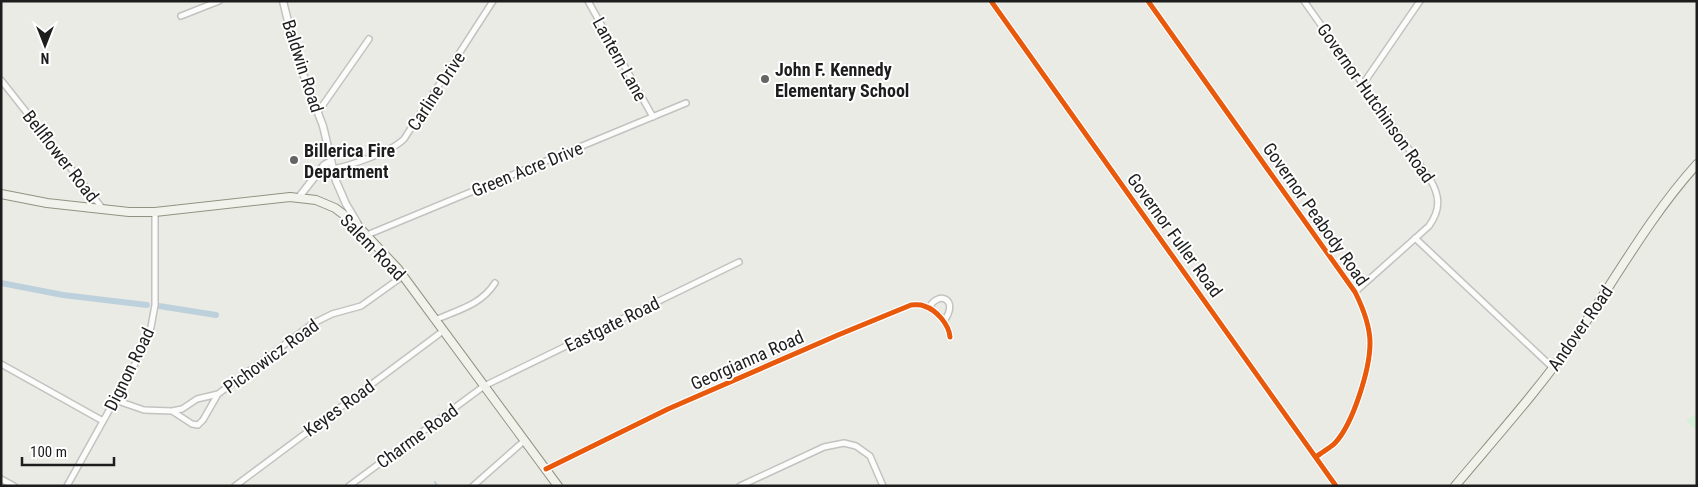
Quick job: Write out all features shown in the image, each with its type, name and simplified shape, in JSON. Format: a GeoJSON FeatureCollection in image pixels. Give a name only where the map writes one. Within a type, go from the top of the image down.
{"type":"FeatureCollection","features":[{"type":"Feature","properties":{"kind":"main road","name":"Andover Road"},"geometry":{"type":"LineString","coordinates":[[1455,486],[1553,368],[1655,219],[1697,164]]}},
{"type":"Feature","properties":{"kind":"main road","name":"Salem Road"},"geometry":{"type":"LineString","coordinates":[[1,194],[48,203],[155,212],[299,197],[316,200],[335,208],[348,217],[403,276],[558,486]]}},
{"type":"Feature","properties":{"kind":"street"},"geometry":{"type":"LineString","coordinates":[[182,16],[218,1]]}},
{"type":"Feature","properties":{"kind":"street","name":"Baldwin Road"},"geometry":{"type":"LineString","coordinates":[[283,1],[297,58],[325,132],[333,169],[346,204],[365,234]]}},
{"type":"Feature","properties":{"kind":"street","name":"Carline Drive"},"geometry":{"type":"LineString","coordinates":[[333,169],[380,153],[395,146],[404,139],[493,1]]}},
{"type":"Feature","properties":{"kind":"street","name":"Lantern Lane"},"geometry":{"type":"LineString","coordinates":[[588,1],[653,117]]}},
{"type":"Feature","properties":{"kind":"street","name":"Governor Fuller Road"},"geometry":{"type":"LineString","coordinates":[[991,1],[1336,486]]}},
{"type":"Feature","properties":{"kind":"street","name":"Governor Peabody Road"},"geometry":{"type":"LineString","coordinates":[[1148,1],[1355,292],[1362,307],[1370,343],[1356,407],[1343,432],[1334,443],[1316,457]]}},
{"type":"Feature","properties":{"kind":"street","name":"Governor Hutchinson Road"},"geometry":{"type":"LineString","coordinates":[[1304,1],[1430,179],[1436,189],[1438,198],[1438,209],[1435,218],[1416,238],[1355,292]]}},
{"type":"Feature","properties":{"kind":"street"},"geometry":{"type":"LineString","coordinates":[[1363,84],[1420,1]]}},
{"type":"Feature","properties":{"kind":"street"},"geometry":{"type":"LineString","coordinates":[[318,112],[369,39]]}},
{"type":"Feature","properties":{"kind":"street","name":"Bellflower Road"},"geometry":{"type":"LineString","coordinates":[[1,80],[103,209]]}},
{"type":"Feature","properties":{"kind":"street","name":"Green Acre Drive"},"geometry":{"type":"LineString","coordinates":[[365,234],[686,103]]}},
{"type":"Feature","properties":{"kind":"street"},"geometry":{"type":"LineString","coordinates":[[299,197],[323,166],[331,161]]}},
{"type":"Feature","properties":{"kind":"street","name":"Dignon Road"},"geometry":{"type":"LineString","coordinates":[[67,486],[141,353],[149,335],[155,305],[155,212]]}},
{"type":"Feature","properties":{"kind":"street"},"geometry":{"type":"LineString","coordinates":[[1416,238],[1553,368]]}},
{"type":"Feature","properties":{"kind":"street","name":"Eastgate Road"},"geometry":{"type":"LineString","coordinates":[[484,386],[739,262]]}},
{"type":"Feature","properties":{"kind":"street","name":"Pichowicz Road"},"geometry":{"type":"LineString","coordinates":[[115,400],[144,410],[172,411],[182,409],[196,398],[218,394],[312,324],[332,314],[361,306],[403,276]]}},
{"type":"Feature","properties":{"kind":"street"},"geometry":{"type":"LineString","coordinates":[[435,320],[478,302],[487,295],[495,283]]}},
{"type":"Feature","properties":{"kind":"street","name":"Georgianna Road"},"geometry":{"type":"LineString","coordinates":[[929,308],[932,302],[936,300],[941,298],[947,300],[951,309],[944,321]]}},
{"type":"Feature","properties":{"kind":"street","name":"Georgianna Road"},"geometry":{"type":"LineString","coordinates":[[546,469],[668,410],[911,305],[929,308],[944,321],[948,327],[950,337]]}},
{"type":"Feature","properties":{"kind":"street","name":"Keyes Road"},"geometry":{"type":"LineString","coordinates":[[234,486],[444,331]]}},
{"type":"Feature","properties":{"kind":"street"},"geometry":{"type":"LineString","coordinates":[[1,364],[103,421]]}},
{"type":"Feature","properties":{"kind":"street","name":"Charme Road"},"geometry":{"type":"LineString","coordinates":[[349,486],[484,386]]}},
{"type":"Feature","properties":{"kind":"street","name":"Pichowicz Road"},"geometry":{"type":"LineString","coordinates":[[172,411],[192,424],[198,425],[202,422],[218,394]]}},
{"type":"Feature","properties":{"kind":"street"},"geometry":{"type":"LineString","coordinates":[[473,486],[524,440]]}},
{"type":"Feature","properties":{"kind":"street"},"geometry":{"type":"LineString","coordinates":[[744,485],[824,447],[844,443],[856,446],[870,456],[883,486]]}},
{"type":"Feature","properties":{"kind":"street"},"geometry":{"type":"LineString","coordinates":[[1,479],[14,486]]}},
{"type":"Feature","properties":{"kind":"green space"},"geometry":{"type":"Polygon","coordinates":[[[1697,413],[1697,431],[1686,421],[1697,413]]]}},
{"type":"Feature","properties":{"kind":"waterway"},"geometry":{"type":"LineString","coordinates":[[1,283],[63,295],[147,305]]}},
{"type":"Feature","properties":{"kind":"waterway"},"geometry":{"type":"LineString","coordinates":[[159,306],[216,315]]}},
{"type":"Feature","properties":{"kind":"waterway"},"geometry":{"type":"LineString","coordinates":[[435,482],[437,486]]}},
{"type":"Feature","properties":{"kind":"cycle path"},"geometry":{"type":"LineString","coordinates":[[991,1],[1336,486]]}},
{"type":"Feature","properties":{"kind":"cycle path"},"geometry":{"type":"LineString","coordinates":[[1148,1],[1355,292],[1363,311],[1369,330],[1370,343],[1364,381],[1354,410],[1342,434],[1333,445],[1316,457]]}},
{"type":"Feature","properties":{"kind":"cycle path"},"geometry":{"type":"LineString","coordinates":[[546,469],[668,409],[911,305],[922,305],[938,314],[945,323],[950,337]]}},
{"type":"Feature","properties":{"kind":"place","name":"John F. Kennedy Elementary School"},"geometry":{"type":"Point","coordinates":[765,79]}},
{"type":"Feature","properties":{"kind":"place","name":"Billerica Fire Department"},"geometry":{"type":"Point","coordinates":[294,160]}}]}
